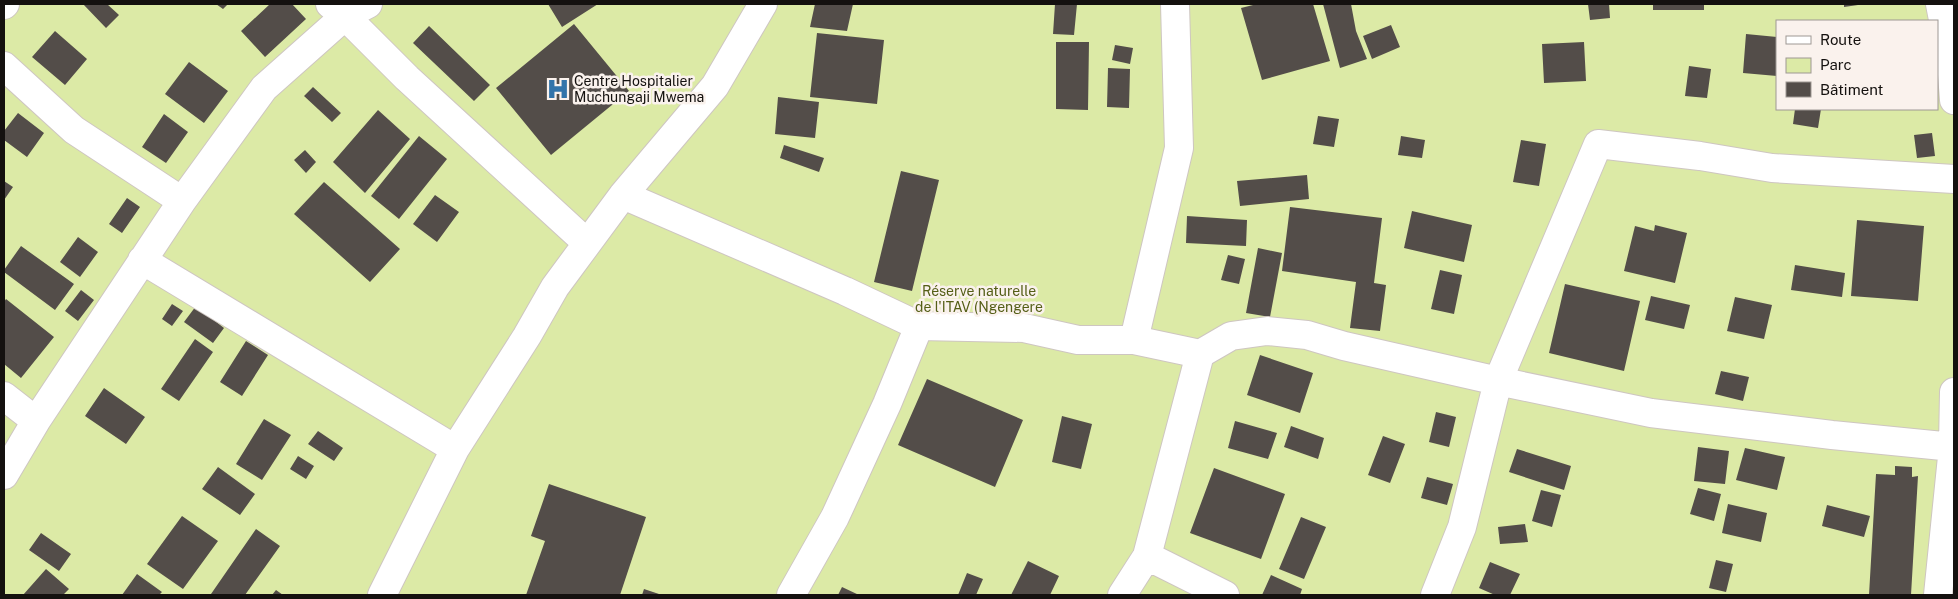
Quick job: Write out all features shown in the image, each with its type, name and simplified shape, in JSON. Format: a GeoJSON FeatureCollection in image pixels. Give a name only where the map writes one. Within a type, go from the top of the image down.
{"type":"FeatureCollection","features":[{"type":"Feature","properties":{"kind":"street"},"geometry":{"type":"LineString","coordinates":[[382,595],[454,449],[527,336],[555,287],[623,195],[715,86],[763,4]]}},
{"type":"Feature","properties":{"kind":"street"},"geometry":{"type":"LineString","coordinates":[[1134,340],[1179,148],[1175,4]]}},
{"type":"Feature","properties":{"kind":"street"},"geometry":{"type":"LineString","coordinates":[[1940,4],[1953,61],[1954,100]]}},
{"type":"Feature","properties":{"kind":"street"},"geometry":{"type":"LineString","coordinates":[[4,475],[36,421],[142,260],[182,201],[264,88],[348,8],[407,78],[586,244]]}},
{"type":"Feature","properties":{"kind":"street"},"geometry":{"type":"LineString","coordinates":[[4,66],[74,130],[182,201]]}},
{"type":"Feature","properties":{"kind":"street"},"geometry":{"type":"LineString","coordinates":[[1435,595],[1462,527],[1498,381],[1598,144],[1700,156],[1772,168],[1954,179]]}},
{"type":"Feature","properties":{"kind":"street"},"geometry":{"type":"LineString","coordinates":[[623,195],[845,291],[919,326],[1024,328],[1078,340],[1134,340],[1200,354],[1231,336],[1267,331],[1306,335],[1344,346],[1498,381],[1651,413],[1832,435],[1953,446]]}},
{"type":"Feature","properties":{"kind":"street"},"geometry":{"type":"LineString","coordinates":[[142,260],[454,449]]}},
{"type":"Feature","properties":{"kind":"street"},"geometry":{"type":"LineString","coordinates":[[791,595],[835,517],[887,404],[919,326]]}},
{"type":"Feature","properties":{"kind":"street"},"geometry":{"type":"LineString","coordinates":[[1122,595],[1147,556],[1200,354]]}},
{"type":"Feature","properties":{"kind":"street"},"geometry":{"type":"LineString","coordinates":[[1938,595],[1953,446],[1954,392]]}},
{"type":"Feature","properties":{"kind":"street"},"geometry":{"type":"LineString","coordinates":[[4,396],[36,421]]}},
{"type":"Feature","properties":{"kind":"street"},"geometry":{"type":"LineString","coordinates":[[1147,556],[1225,595]]}},
{"type":"Feature","properties":{"kind":"green space","name":"Réserve naturelle de l'ITAV (Ngengere"},"geometry":{"type":"Polygon","coordinates":[[[4,4],[1954,4],[1954,595],[4,595],[4,4]]]}},
{"type":"Feature","properties":{"kind":"building"},"geometry":{"type":"Polygon","coordinates":[[[83,4],[107,4],[119,15],[106,28],[83,4]]]}},
{"type":"Feature","properties":{"kind":"building"},"geometry":{"type":"Polygon","coordinates":[[[216,4],[228,4],[223,9],[216,4]]]}},
{"type":"Feature","properties":{"kind":"building"},"geometry":{"type":"Polygon","coordinates":[[[270,4],[292,4],[306,19],[265,57],[241,31],[270,4]]]}},
{"type":"Feature","properties":{"kind":"building"},"geometry":{"type":"Polygon","coordinates":[[[548,4],[598,4],[562,27],[548,4]]]}},
{"type":"Feature","properties":{"kind":"building"},"geometry":{"type":"Polygon","coordinates":[[[815,4],[853,4],[847,31],[810,27],[815,4]]]}},
{"type":"Feature","properties":{"kind":"building"},"geometry":{"type":"Polygon","coordinates":[[[1055,4],[1077,4],[1074,35],[1053,34],[1055,4]]]}},
{"type":"Feature","properties":{"kind":"building"},"geometry":{"type":"Polygon","coordinates":[[[1257,4],[1313,4],[1330,61],[1262,80],[1241,8],[1257,4]]]}},
{"type":"Feature","properties":{"kind":"building"},"geometry":{"type":"Polygon","coordinates":[[[1323,4],[1351,4],[1356,31],[1367,59],[1340,68],[1323,4]]]}},
{"type":"Feature","properties":{"kind":"building"},"geometry":{"type":"Polygon","coordinates":[[[1588,4],[1609,4],[1610,18],[1590,20],[1588,4]]]}},
{"type":"Feature","properties":{"kind":"building"},"geometry":{"type":"Polygon","coordinates":[[[1653,4],[1704,4],[1704,10],[1653,10],[1653,4]]]}},
{"type":"Feature","properties":{"kind":"building"},"geometry":{"type":"Polygon","coordinates":[[[1844,4],[1858,4],[1858,5],[1844,7],[1844,4]]]}},
{"type":"Feature","properties":{"kind":"building"},"geometry":{"type":"Polygon","coordinates":[[[574,24],[629,91],[551,155],[496,88],[574,24]]]}},
{"type":"Feature","properties":{"kind":"building"},"geometry":{"type":"Polygon","coordinates":[[[1391,25],[1400,47],[1372,59],[1363,36],[1391,25]]]}},
{"type":"Feature","properties":{"kind":"building"},"geometry":{"type":"Polygon","coordinates":[[[429,26],[490,85],[474,101],[413,43],[429,26]]]}},
{"type":"Feature","properties":{"kind":"building"},"geometry":{"type":"Polygon","coordinates":[[[55,31],[87,59],[65,85],[32,57],[55,31]]]}},
{"type":"Feature","properties":{"kind":"building"},"geometry":{"type":"Polygon","coordinates":[[[817,33],[884,40],[877,104],[810,97],[817,33]]]}},
{"type":"Feature","properties":{"kind":"building"},"geometry":{"type":"Polygon","coordinates":[[[1746,34],[1776,37],[1776,76],[1743,73],[1746,34]]]}},
{"type":"Feature","properties":{"kind":"building"},"geometry":{"type":"Polygon","coordinates":[[[1056,42],[1089,42],[1088,110],[1056,109],[1056,42]]]}},
{"type":"Feature","properties":{"kind":"building"},"geometry":{"type":"Polygon","coordinates":[[[1584,42],[1586,81],[1544,83],[1542,44],[1584,42]]]}},
{"type":"Feature","properties":{"kind":"building"},"geometry":{"type":"Polygon","coordinates":[[[1115,45],[1133,48],[1130,64],[1112,60],[1115,45]]]}},
{"type":"Feature","properties":{"kind":"building"},"geometry":{"type":"Polygon","coordinates":[[[189,62],[228,91],[204,123],[165,94],[189,62]]]}},
{"type":"Feature","properties":{"kind":"building"},"geometry":{"type":"Polygon","coordinates":[[[1689,66],[1711,69],[1707,98],[1685,96],[1689,66]]]}},
{"type":"Feature","properties":{"kind":"building"},"geometry":{"type":"Polygon","coordinates":[[[1108,68],[1130,69],[1129,108],[1107,107],[1108,68]]]}},
{"type":"Feature","properties":{"kind":"building"},"geometry":{"type":"Polygon","coordinates":[[[313,87],[341,113],[332,122],[304,96],[313,87]]]}},
{"type":"Feature","properties":{"kind":"building"},"geometry":{"type":"Polygon","coordinates":[[[778,97],[819,102],[815,138],[775,134],[778,97]]]}},
{"type":"Feature","properties":{"kind":"building"},"geometry":{"type":"Polygon","coordinates":[[[378,110],[410,139],[365,193],[333,162],[378,110]]]}},
{"type":"Feature","properties":{"kind":"building"},"geometry":{"type":"Polygon","coordinates":[[[1795,110],[1821,110],[1818,128],[1793,124],[1795,110]]]}},
{"type":"Feature","properties":{"kind":"building"},"geometry":{"type":"Polygon","coordinates":[[[18,113],[44,133],[27,157],[4,140],[4,131],[18,113]]]}},
{"type":"Feature","properties":{"kind":"building"},"geometry":{"type":"Polygon","coordinates":[[[164,114],[188,132],[166,163],[142,147],[164,114]]]}},
{"type":"Feature","properties":{"kind":"building"},"geometry":{"type":"Polygon","coordinates":[[[1318,116],[1339,119],[1334,147],[1313,144],[1318,116]]]}},
{"type":"Feature","properties":{"kind":"building"},"geometry":{"type":"Polygon","coordinates":[[[1932,133],[1935,156],[1917,158],[1914,135],[1932,133]]]}},
{"type":"Feature","properties":{"kind":"building"},"geometry":{"type":"Polygon","coordinates":[[[419,136],[447,159],[399,219],[371,196],[419,136]]]}},
{"type":"Feature","properties":{"kind":"building"},"geometry":{"type":"Polygon","coordinates":[[[1401,136],[1425,140],[1422,158],[1398,155],[1401,136]]]}},
{"type":"Feature","properties":{"kind":"building"},"geometry":{"type":"Polygon","coordinates":[[[1521,140],[1546,144],[1539,186],[1513,182],[1521,140]]]}},
{"type":"Feature","properties":{"kind":"building"},"geometry":{"type":"Polygon","coordinates":[[[784,145],[824,158],[819,172],[780,158],[784,145]]]}},
{"type":"Feature","properties":{"kind":"building"},"geometry":{"type":"Polygon","coordinates":[[[305,150],[316,162],[306,173],[294,160],[305,150]]]}},
{"type":"Feature","properties":{"kind":"building"},"geometry":{"type":"Polygon","coordinates":[[[901,171],[939,180],[912,291],[874,282],[901,171]]]}},
{"type":"Feature","properties":{"kind":"building"},"geometry":{"type":"Polygon","coordinates":[[[1307,175],[1309,199],[1240,206],[1237,181],[1307,175]]]}},
{"type":"Feature","properties":{"kind":"building"},"geometry":{"type":"Polygon","coordinates":[[[4,181],[13,187],[4,200],[4,181]]]}},
{"type":"Feature","properties":{"kind":"building"},"geometry":{"type":"Polygon","coordinates":[[[324,182],[400,249],[370,282],[294,214],[324,182]]]}},
{"type":"Feature","properties":{"kind":"building"},"geometry":{"type":"Polygon","coordinates":[[[435,195],[459,212],[437,242],[413,224],[435,195]]]}},
{"type":"Feature","properties":{"kind":"building"},"geometry":{"type":"Polygon","coordinates":[[[127,198],[140,207],[122,233],[109,224],[127,198]]]}},
{"type":"Feature","properties":{"kind":"building"},"geometry":{"type":"Polygon","coordinates":[[[1290,207],[1382,218],[1374,283],[1386,285],[1380,331],[1350,328],[1356,282],[1282,271],[1290,207]]]}},
{"type":"Feature","properties":{"kind":"building"},"geometry":{"type":"Polygon","coordinates":[[[1412,211],[1472,225],[1464,262],[1404,248],[1412,211]]]}},
{"type":"Feature","properties":{"kind":"building"},"geometry":{"type":"Polygon","coordinates":[[[1187,216],[1247,220],[1246,246],[1186,243],[1187,216]]]}},
{"type":"Feature","properties":{"kind":"building"},"geometry":{"type":"Polygon","coordinates":[[[1857,220],[1924,226],[1918,301],[1851,296],[1857,220]]]}},
{"type":"Feature","properties":{"kind":"building"},"geometry":{"type":"Polygon","coordinates":[[[1655,225],[1687,233],[1675,283],[1624,271],[1635,226],[1654,231],[1655,225]]]}},
{"type":"Feature","properties":{"kind":"building"},"geometry":{"type":"Polygon","coordinates":[[[78,237],[98,252],[80,277],[60,262],[78,237]]]}},
{"type":"Feature","properties":{"kind":"building"},"geometry":{"type":"Polygon","coordinates":[[[21,246],[74,284],[55,310],[4,272],[21,246]]]}},
{"type":"Feature","properties":{"kind":"building"},"geometry":{"type":"Polygon","coordinates":[[[1258,248],[1282,253],[1270,317],[1246,313],[1258,248]]]}},
{"type":"Feature","properties":{"kind":"building"},"geometry":{"type":"Polygon","coordinates":[[[1228,255],[1245,259],[1239,284],[1221,280],[1228,255]]]}},
{"type":"Feature","properties":{"kind":"building"},"geometry":{"type":"Polygon","coordinates":[[[1795,265],[1845,273],[1842,297],[1791,290],[1795,265]]]}},
{"type":"Feature","properties":{"kind":"building"},"geometry":{"type":"Polygon","coordinates":[[[1440,270],[1462,275],[1454,314],[1431,309],[1440,270]]]}},
{"type":"Feature","properties":{"kind":"building"},"geometry":{"type":"Polygon","coordinates":[[[1565,284],[1640,301],[1624,371],[1549,353],[1565,284]]]}},
{"type":"Feature","properties":{"kind":"building"},"geometry":{"type":"Polygon","coordinates":[[[81,290],[94,300],[78,321],[65,311],[81,290]]]}},
{"type":"Feature","properties":{"kind":"building"},"geometry":{"type":"Polygon","coordinates":[[[1651,296],[1690,305],[1684,329],[1645,320],[1651,296]]]}},
{"type":"Feature","properties":{"kind":"building"},"geometry":{"type":"Polygon","coordinates":[[[1735,297],[1772,305],[1764,339],[1727,331],[1735,297]]]}},
{"type":"Feature","properties":{"kind":"building"},"geometry":{"type":"Polygon","coordinates":[[[6,299],[54,337],[21,378],[4,364],[4,302],[6,299]]]}},
{"type":"Feature","properties":{"kind":"building"},"geometry":{"type":"Polygon","coordinates":[[[172,304],[183,311],[172,326],[162,319],[172,304]]]}},
{"type":"Feature","properties":{"kind":"building"},"geometry":{"type":"Polygon","coordinates":[[[196,306],[224,328],[213,343],[184,322],[196,306]]]}},
{"type":"Feature","properties":{"kind":"building"},"geometry":{"type":"Polygon","coordinates":[[[195,339],[213,352],[179,401],[161,389],[195,339]]]}},
{"type":"Feature","properties":{"kind":"building"},"geometry":{"type":"Polygon","coordinates":[[[246,341],[268,355],[242,396],[220,382],[246,341]]]}},
{"type":"Feature","properties":{"kind":"building"},"geometry":{"type":"Polygon","coordinates":[[[1260,355],[1313,373],[1300,413],[1247,395],[1260,355]]]}},
{"type":"Feature","properties":{"kind":"building"},"geometry":{"type":"Polygon","coordinates":[[[1721,371],[1749,377],[1743,401],[1715,394],[1721,371]]]}},
{"type":"Feature","properties":{"kind":"building"},"geometry":{"type":"Polygon","coordinates":[[[927,379],[1023,420],[995,487],[898,445],[927,379]]]}},
{"type":"Feature","properties":{"kind":"building"},"geometry":{"type":"Polygon","coordinates":[[[104,388],[145,417],[126,444],[85,416],[104,388]]]}},
{"type":"Feature","properties":{"kind":"building"},"geometry":{"type":"Polygon","coordinates":[[[1436,412],[1456,417],[1449,447],[1429,442],[1436,412]]]}},
{"type":"Feature","properties":{"kind":"building"},"geometry":{"type":"Polygon","coordinates":[[[1062,416],[1092,424],[1081,469],[1052,462],[1062,416]]]}},
{"type":"Feature","properties":{"kind":"building"},"geometry":{"type":"Polygon","coordinates":[[[264,419],[291,435],[262,480],[236,464],[264,419]]]}},
{"type":"Feature","properties":{"kind":"building"},"geometry":{"type":"Polygon","coordinates":[[[1235,421],[1277,433],[1268,459],[1228,448],[1235,421]]]}},
{"type":"Feature","properties":{"kind":"building"},"geometry":{"type":"Polygon","coordinates":[[[1291,426],[1324,438],[1318,459],[1284,447],[1291,426]]]}},
{"type":"Feature","properties":{"kind":"building"},"geometry":{"type":"Polygon","coordinates":[[[318,431],[343,448],[334,461],[308,444],[318,431]]]}},
{"type":"Feature","properties":{"kind":"building"},"geometry":{"type":"Polygon","coordinates":[[[1383,436],[1405,444],[1390,483],[1368,475],[1383,436]]]}},
{"type":"Feature","properties":{"kind":"building"},"geometry":{"type":"Polygon","coordinates":[[[1698,447],[1729,451],[1725,484],[1694,481],[1698,447]]]}},
{"type":"Feature","properties":{"kind":"building"},"geometry":{"type":"Polygon","coordinates":[[[1745,448],[1785,457],[1777,490],[1736,480],[1745,448]]]}},
{"type":"Feature","properties":{"kind":"building"},"geometry":{"type":"Polygon","coordinates":[[[1517,449],[1571,466],[1564,490],[1509,472],[1517,449]]]}},
{"type":"Feature","properties":{"kind":"building"},"geometry":{"type":"Polygon","coordinates":[[[298,456],[314,466],[306,479],[290,469],[298,456]]]}},
{"type":"Feature","properties":{"kind":"building"},"geometry":{"type":"Polygon","coordinates":[[[1895,466],[1912,467],[1912,477],[1918,476],[1911,595],[1869,595],[1876,474],[1895,475],[1895,466]]]}},
{"type":"Feature","properties":{"kind":"building"},"geometry":{"type":"Polygon","coordinates":[[[218,467],[255,494],[240,515],[202,489],[218,467]]]}},
{"type":"Feature","properties":{"kind":"building"},"geometry":{"type":"Polygon","coordinates":[[[1214,468],[1285,494],[1261,559],[1190,533],[1214,468]]]}},
{"type":"Feature","properties":{"kind":"building"},"geometry":{"type":"Polygon","coordinates":[[[1427,477],[1453,484],[1447,505],[1421,498],[1427,477]]]}},
{"type":"Feature","properties":{"kind":"building"},"geometry":{"type":"Polygon","coordinates":[[[549,484],[646,517],[620,595],[526,595],[545,541],[531,536],[549,484]]]}},
{"type":"Feature","properties":{"kind":"building"},"geometry":{"type":"Polygon","coordinates":[[[1698,488],[1721,494],[1714,521],[1690,514],[1698,488]]]}},
{"type":"Feature","properties":{"kind":"building"},"geometry":{"type":"Polygon","coordinates":[[[1541,490],[1561,495],[1552,527],[1532,521],[1541,490]]]}},
{"type":"Feature","properties":{"kind":"building"},"geometry":{"type":"Polygon","coordinates":[[[1728,504],[1767,513],[1761,542],[1722,533],[1728,504]]]}},
{"type":"Feature","properties":{"kind":"building"},"geometry":{"type":"Polygon","coordinates":[[[1827,505],[1870,516],[1864,537],[1822,526],[1827,505]]]}},
{"type":"Feature","properties":{"kind":"building"},"geometry":{"type":"Polygon","coordinates":[[[182,516],[218,541],[183,589],[147,564],[182,516]]]}},
{"type":"Feature","properties":{"kind":"building"},"geometry":{"type":"Polygon","coordinates":[[[1301,517],[1326,527],[1304,579],[1279,569],[1301,517]]]}},
{"type":"Feature","properties":{"kind":"building"},"geometry":{"type":"Polygon","coordinates":[[[1525,524],[1528,542],[1500,544],[1498,527],[1525,524]]]}},
{"type":"Feature","properties":{"kind":"building"},"geometry":{"type":"Polygon","coordinates":[[[256,529],[280,546],[245,595],[211,594],[256,529]]]}},
{"type":"Feature","properties":{"kind":"building"},"geometry":{"type":"Polygon","coordinates":[[[41,533],[71,554],[59,571],[29,550],[41,533]]]}},
{"type":"Feature","properties":{"kind":"building"},"geometry":{"type":"Polygon","coordinates":[[[1716,560],[1733,564],[1726,592],[1709,588],[1716,560]]]}},
{"type":"Feature","properties":{"kind":"building"},"geometry":{"type":"Polygon","coordinates":[[[1028,561],[1059,576],[1050,595],[1011,595],[1028,561]]]}},
{"type":"Feature","properties":{"kind":"building"},"geometry":{"type":"Polygon","coordinates":[[[1490,562],[1520,574],[1510,595],[1495,595],[1479,588],[1490,562]]]}},
{"type":"Feature","properties":{"kind":"building"},"geometry":{"type":"Polygon","coordinates":[[[46,569],[69,589],[63,595],[23,595],[46,569]]]}},
{"type":"Feature","properties":{"kind":"building"},"geometry":{"type":"Polygon","coordinates":[[[967,573],[983,579],[976,595],[958,595],[967,573]]]}},
{"type":"Feature","properties":{"kind":"building"},"geometry":{"type":"Polygon","coordinates":[[[137,574],[162,592],[159,595],[122,595],[137,574]]]}},
{"type":"Feature","properties":{"kind":"building"},"geometry":{"type":"Polygon","coordinates":[[[1271,575],[1302,589],[1300,595],[1262,595],[1271,575]]]}},
{"type":"Feature","properties":{"kind":"building"},"geometry":{"type":"Polygon","coordinates":[[[842,587],[859,595],[838,595],[842,587]]]}},
{"type":"Feature","properties":{"kind":"building"},"geometry":{"type":"Polygon","coordinates":[[[644,589],[662,595],[642,595],[644,589]]]}},
{"type":"Feature","properties":{"kind":"building"},"geometry":{"type":"Polygon","coordinates":[[[276,590],[283,595],[272,595],[276,590]]]}},
{"type":"Feature","properties":{"kind":"place","name":"Centre Hospitalier Muchungaji Mwema"},"geometry":{"type":"Point","coordinates":[558,89]}}]}
